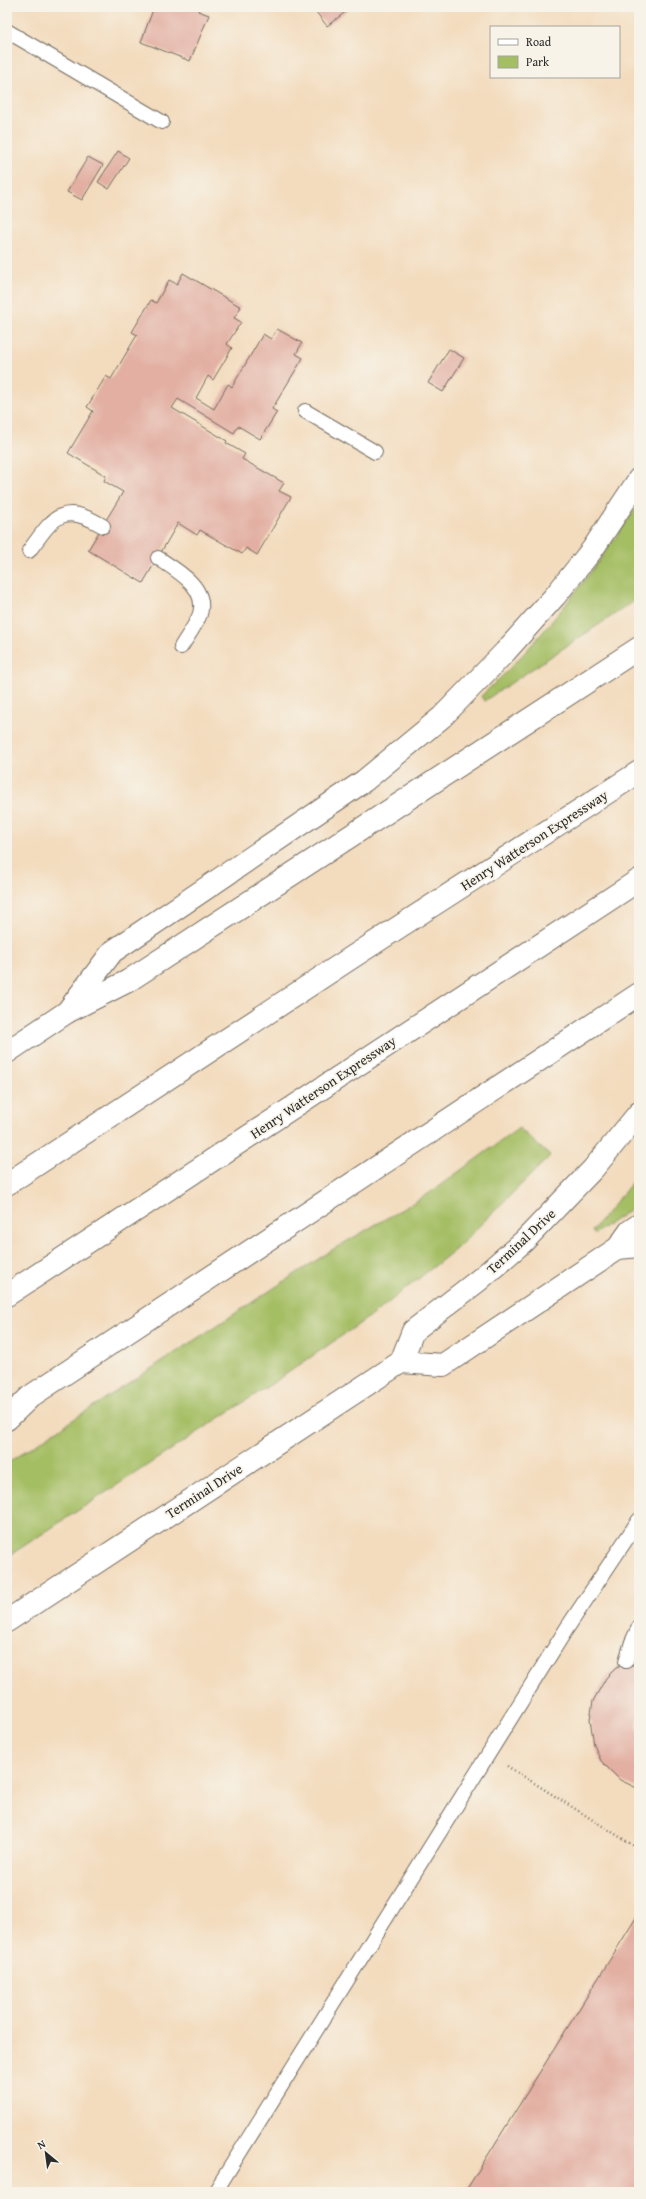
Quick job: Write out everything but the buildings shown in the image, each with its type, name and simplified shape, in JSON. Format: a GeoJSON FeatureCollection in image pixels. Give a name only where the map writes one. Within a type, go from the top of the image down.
{"type":"FeatureCollection","features":[{"type":"Feature","properties":{"kind":"main road"},"geometry":{"type":"LineString","coordinates":[[67,1012],[112,952],[364,781],[442,717],[505,652],[555,596],[592,550],[639,478]]}},
{"type":"Feature","properties":{"kind":"main road"},"geometry":{"type":"LineString","coordinates":[[7,1052],[67,1012],[128,981],[639,648]]}},
{"type":"Feature","properties":{"kind":"main road","name":"Henry Watterson Expressway"},"geometry":{"type":"LineString","coordinates":[[7,1184],[354,956],[639,772]]}},
{"type":"Feature","properties":{"kind":"main road","name":"Henry Watterson Expressway"},"geometry":{"type":"LineString","coordinates":[[7,1295],[639,880]]}},
{"type":"Feature","properties":{"kind":"main road"},"geometry":{"type":"LineString","coordinates":[[7,1419],[31,1396],[639,994]]}},
{"type":"Feature","properties":{"kind":"main road","name":"Terminal Drive"},"geometry":{"type":"LineString","coordinates":[[7,1621],[401,1362],[413,1331],[478,1280],[524,1241],[592,1169],[639,1113]]}},
{"type":"Feature","properties":{"kind":"main road"},"geometry":{"type":"LineString","coordinates":[[401,1362],[442,1365],[618,1248],[630,1231],[639,1225]]}},
{"type":"Feature","properties":{"kind":"main road"},"geometry":{"type":"LineString","coordinates":[[618,1248],[639,1246]]}},
{"type":"Feature","properties":{"kind":"main road"},"geometry":{"type":"LineString","coordinates":[[7,1404],[31,1396]]}},
{"type":"Feature","properties":{"kind":"lane"},"geometry":{"type":"LineString","coordinates":[[7,31],[162,122]]}},
{"type":"Feature","properties":{"kind":"lane"},"geometry":{"type":"LineString","coordinates":[[305,411],[375,452]]}},
{"type":"Feature","properties":{"kind":"lane"},"geometry":{"type":"LineString","coordinates":[[29,551],[49,523],[66,513],[86,515],[103,526]]}},
{"type":"Feature","properties":{"kind":"lane"},"geometry":{"type":"LineString","coordinates":[[158,558],[187,578],[199,595],[200,614],[181,647]]}},
{"type":"Feature","properties":{"kind":"lane"},"geometry":{"type":"LineString","coordinates":[[215,2192],[567,1628],[639,1520]]}},
{"type":"Feature","properties":{"kind":"lane"},"geometry":{"type":"LineString","coordinates":[[626,1661],[639,1627]]}},
{"type":"Feature","properties":{"kind":"path"},"geometry":{"type":"LineString","coordinates":[[502,1763],[639,1848]]}},
{"type":"Feature","properties":{"kind":"green space"},"geometry":{"type":"Polygon","coordinates":[[[639,504],[639,598],[484,701],[481,696],[546,629],[585,580],[639,504]]]}},
{"type":"Feature","properties":{"kind":"green space"},"geometry":{"type":"Polygon","coordinates":[[[519,1128],[550,1156],[456,1249],[375,1313],[276,1381],[7,1557],[7,1463],[332,1250],[428,1194],[519,1128]]]}},
{"type":"Feature","properties":{"kind":"green space"},"geometry":{"type":"Polygon","coordinates":[[[639,1174],[639,1204],[594,1234],[592,1231],[639,1174]]]}}]}
